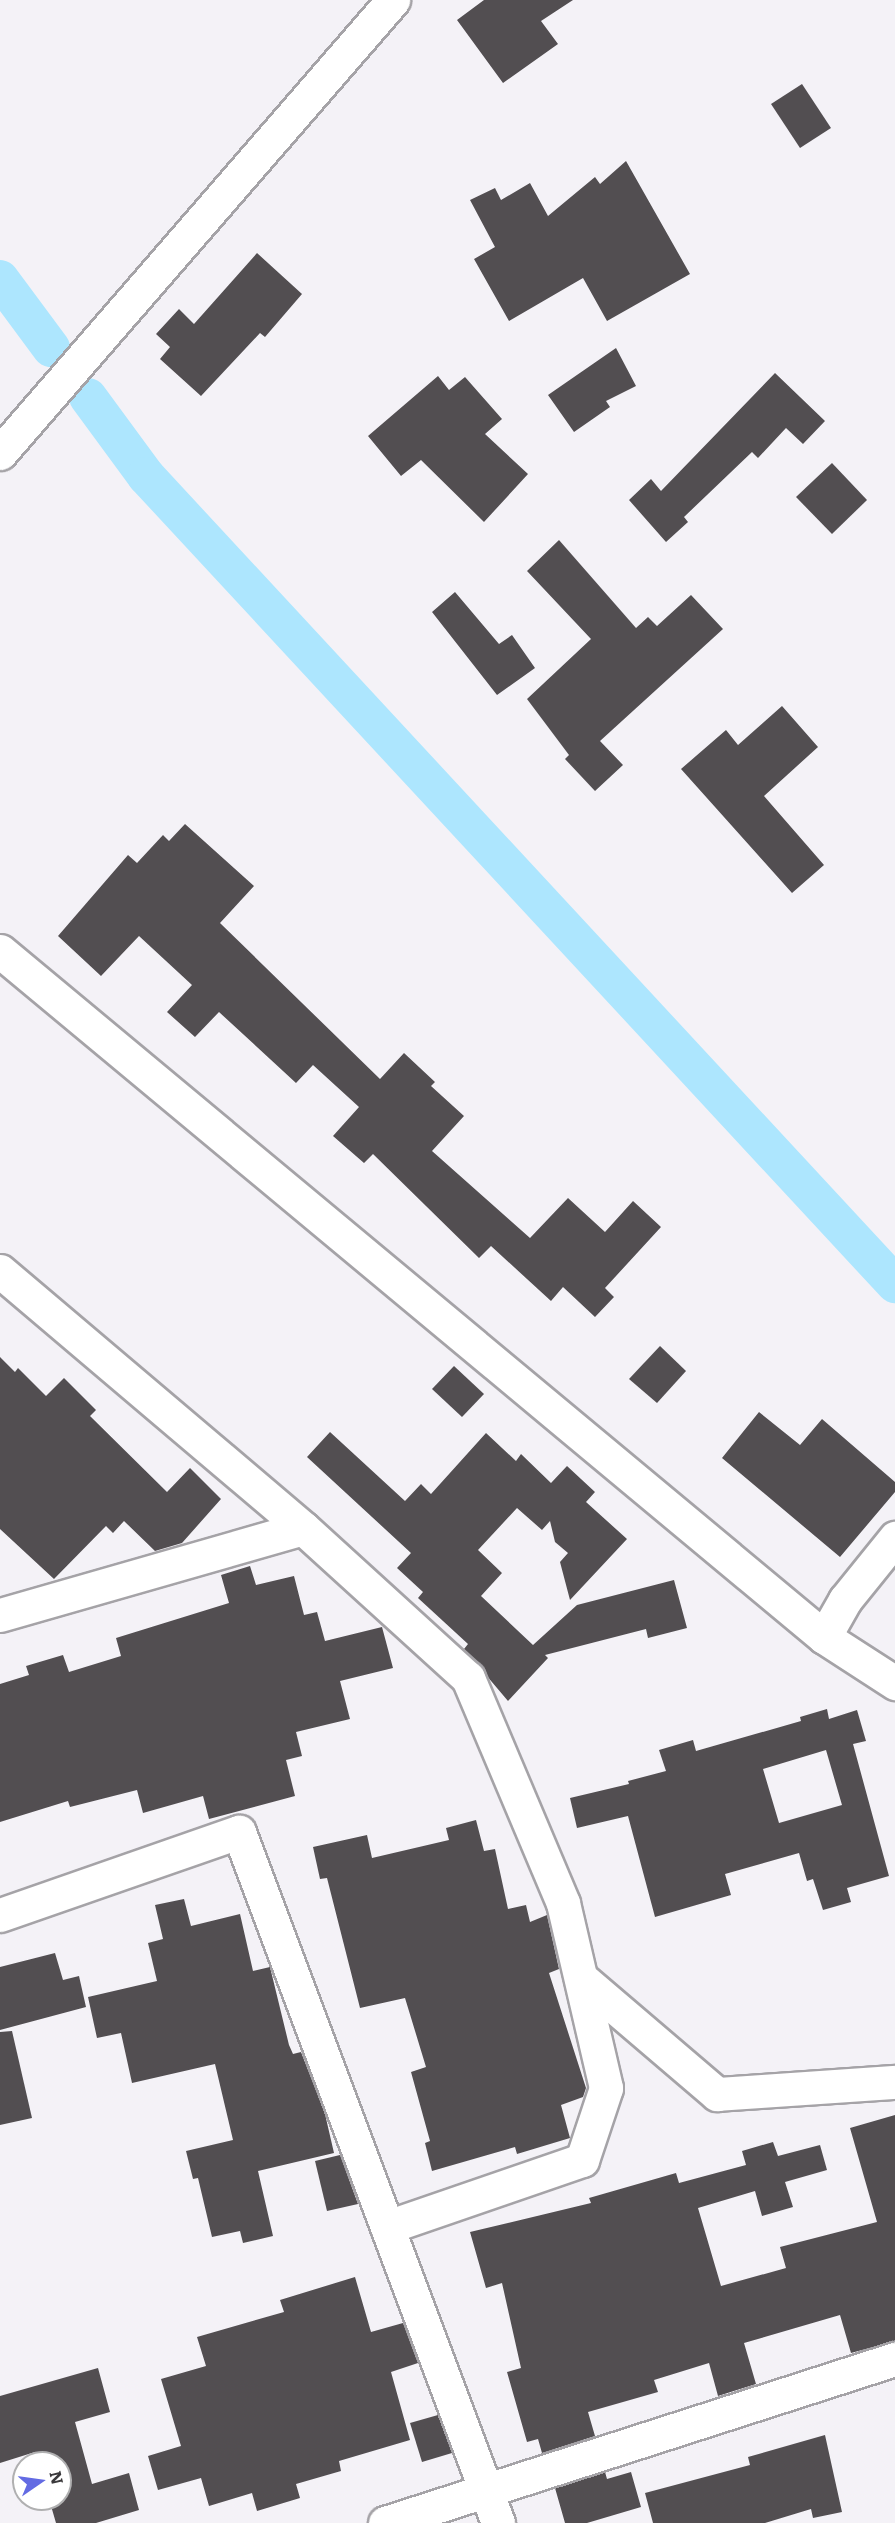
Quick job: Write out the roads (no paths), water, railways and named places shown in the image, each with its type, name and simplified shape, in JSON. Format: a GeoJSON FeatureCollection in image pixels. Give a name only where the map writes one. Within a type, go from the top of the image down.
{"type":"FeatureCollection","features":[{"type":"Feature","properties":{"kind":"street"},"geometry":{"type":"LineString","coordinates":[[0,453],[393,0]]}},
{"type":"Feature","properties":{"kind":"street"},"geometry":{"type":"LineString","coordinates":[[0,951],[824,1636],[895,1683]]}},
{"type":"Feature","properties":{"kind":"street"},"geometry":{"type":"LineString","coordinates":[[0,1270],[303,1528],[468,1678],[563,1903],[606,2088],[582,2160],[387,2228]]}},
{"type":"Feature","properties":{"kind":"street"},"geometry":{"type":"LineString","coordinates":[[0,1615],[303,1528]]}},
{"type":"Feature","properties":{"kind":"street"},"geometry":{"type":"LineString","coordinates":[[824,1636],[846,1600],[895,1538]]}},
{"type":"Feature","properties":{"kind":"street"},"geometry":{"type":"LineString","coordinates":[[0,1915],[239,1832],[387,2228],[488,2489],[498,2523]]}},
{"type":"Feature","properties":{"kind":"street"},"geometry":{"type":"LineString","coordinates":[[581,1978],[717,2094],[895,2082]]}},
{"type":"Feature","properties":{"kind":"street"},"geometry":{"type":"LineString","coordinates":[[384,2523],[895,2359]]}},
{"type":"Feature","properties":{"kind":"waterway"},"geometry":{"type":"LineString","coordinates":[[0,279],[51,348]]}},
{"type":"Feature","properties":{"kind":"waterway"},"geometry":{"type":"LineString","coordinates":[[88,397],[146,476],[895,1284]]}}]}
